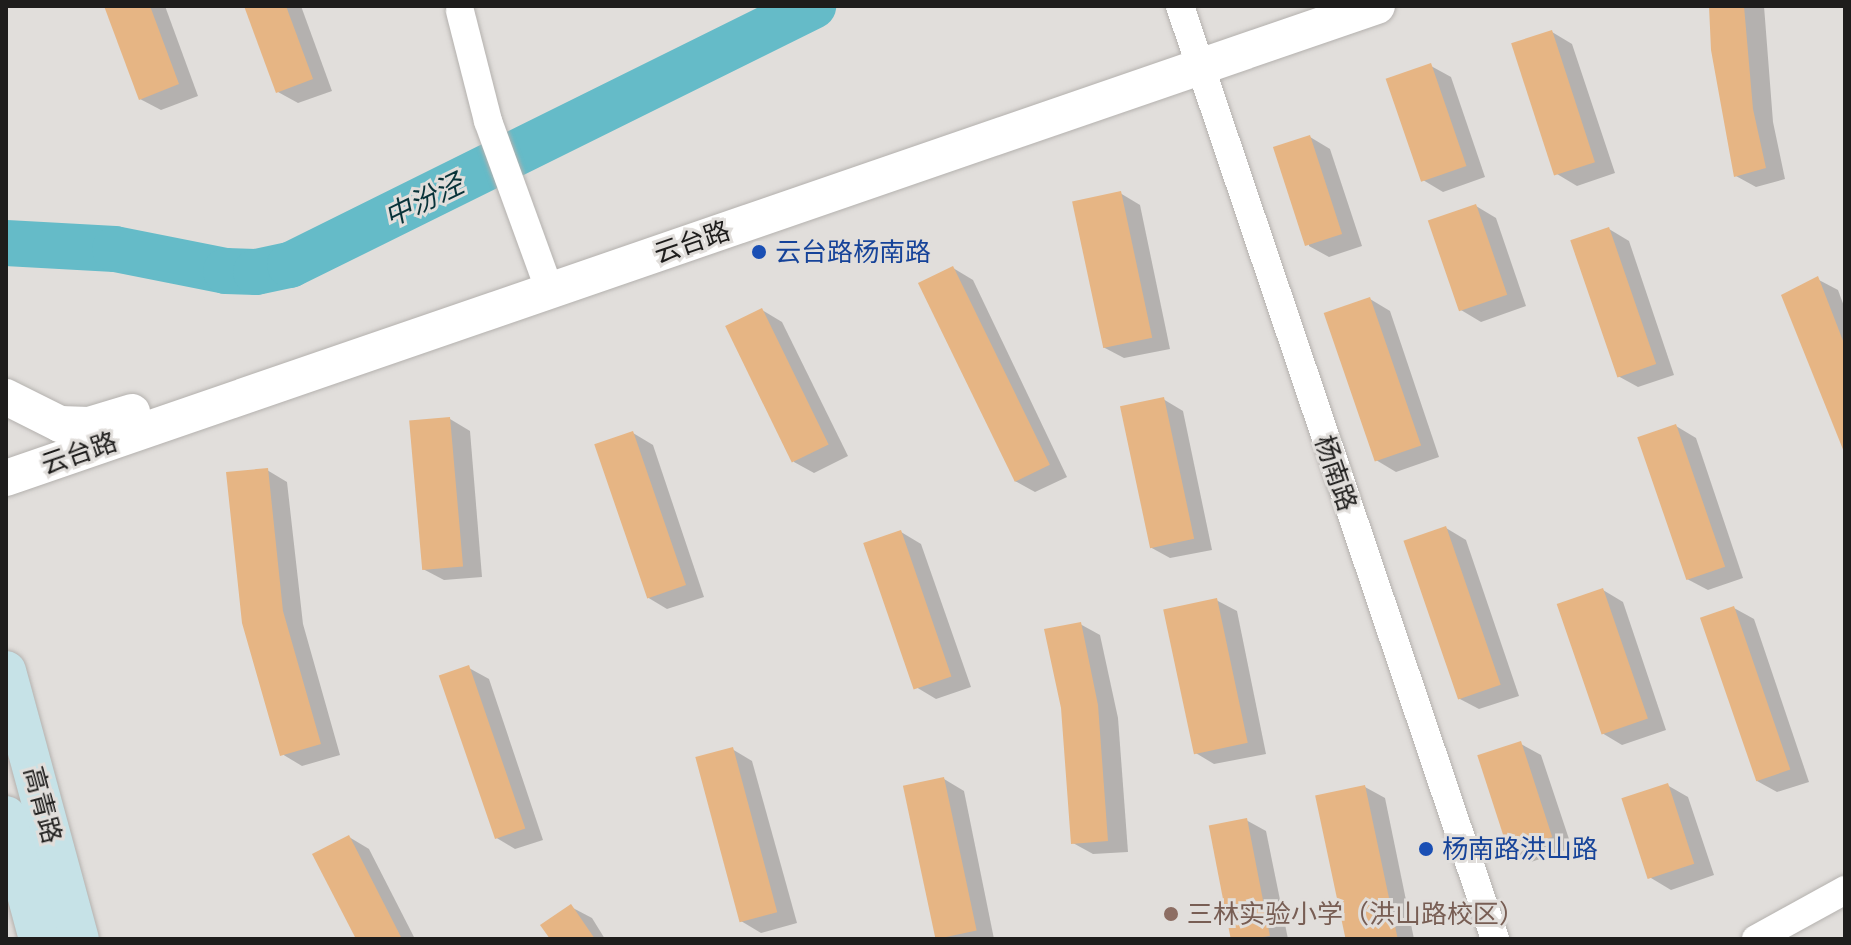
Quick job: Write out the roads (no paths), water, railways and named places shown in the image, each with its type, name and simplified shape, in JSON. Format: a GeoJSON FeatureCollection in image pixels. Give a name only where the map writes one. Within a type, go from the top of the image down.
{"type":"FeatureCollection","features":[{"type":"Feature","properties":{"kind":"main road","name":"高青路"},"geometry":{"type":"LineString","coordinates":[[6,671],[79,939]]}},
{"type":"Feature","properties":{"kind":"main road","name":"高青路"},"geometry":{"type":"LineString","coordinates":[[6,816],[39,939]]}},
{"type":"Feature","properties":{"kind":"street","name":"杨南路"},"geometry":{"type":"LineString","coordinates":[[1180,6],[1495,939]]}},
{"type":"Feature","properties":{"kind":"street","name":"云台路"},"geometry":{"type":"LineString","coordinates":[[6,478],[1377,6]]}},
{"type":"Feature","properties":{"kind":"street"},"geometry":{"type":"LineString","coordinates":[[460,11],[488,121],[550,291]]}},
{"type":"Feature","properties":{"kind":"street"},"geometry":{"type":"LineString","coordinates":[[6,397],[60,424],[89,425],[184,396],[227,402]]}},
{"type":"Feature","properties":{"kind":"street"},"geometry":{"type":"LineString","coordinates":[[1756,939],[1845,890]]}},
{"type":"Feature","properties":{"kind":"waterway","name":"中汾泾"},"geometry":{"type":"LineString","coordinates":[[6,243],[115,249],[226,271],[256,272],[290,265],[813,6]]}},
{"type":"Feature","properties":{"kind":"place","name":"云台路杨南路"},"geometry":{"type":"Point","coordinates":[759,252]}},
{"type":"Feature","properties":{"kind":"place","name":"杨南路洪山路"},"geometry":{"type":"Point","coordinates":[1426,849]}},
{"type":"Feature","properties":{"kind":"place","name":"三林实验小学（洪山路校区）"},"geometry":{"type":"Point","coordinates":[1171,914]}}]}
